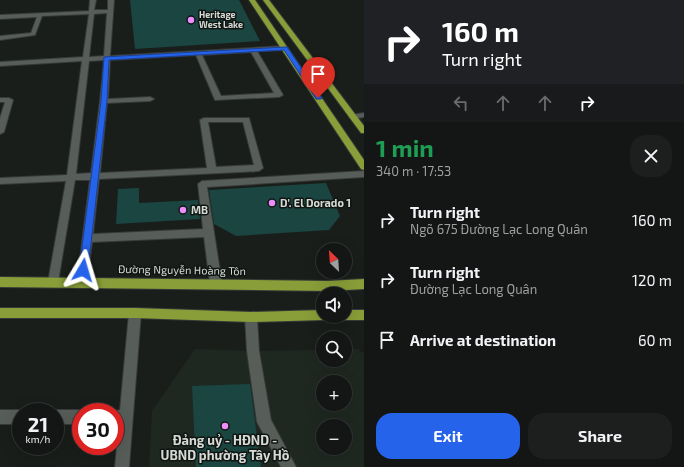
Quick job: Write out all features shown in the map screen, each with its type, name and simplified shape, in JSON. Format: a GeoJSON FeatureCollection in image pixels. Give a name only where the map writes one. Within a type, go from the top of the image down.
{"type":"FeatureCollection","features":[{"type":"Feature","properties":{"kind":"main road"},"geometry":{"type":"LineString","coordinates":[[252,0],[364,167]]}},
{"type":"Feature","properties":{"kind":"main road"},"geometry":{"type":"LineString","coordinates":[[266,0],[364,131]]}},
{"type":"Feature","properties":{"kind":"main road","name":"Đường Nguyễn Hoàng Tôn"},"geometry":{"type":"LineString","coordinates":[[0,282],[328,286],[364,284]]}},
{"type":"Feature","properties":{"kind":"main road"},"geometry":{"type":"LineString","coordinates":[[0,313],[135,313],[251,316],[316,315]]}},
{"type":"Feature","properties":{"kind":"main road"},"geometry":{"type":"LineString","coordinates":[[352,315],[364,315]]}},
{"type":"Feature","properties":{"kind":"street"},"geometry":{"type":"LineString","coordinates":[[53,282],[71,177],[93,0]]}},
{"type":"Feature","properties":{"kind":"street"},"geometry":{"type":"LineString","coordinates":[[82,282],[104,101],[111,0]]}},
{"type":"Feature","properties":{"kind":"street"},"geometry":{"type":"LineString","coordinates":[[0,17],[110,11]]}},
{"type":"Feature","properties":{"kind":"street"},"geometry":{"type":"LineString","coordinates":[[0,38],[33,34],[40,15]]}},
{"type":"Feature","properties":{"kind":"street"},"geometry":{"type":"LineString","coordinates":[[0,64],[285,48]]}},
{"type":"Feature","properties":{"kind":"street"},"geometry":{"type":"LineString","coordinates":[[198,53],[218,98],[279,95],[253,50]]}},
{"type":"Feature","properties":{"kind":"street"},"geometry":{"type":"LineString","coordinates":[[104,101],[150,99]]}},
{"type":"Feature","properties":{"kind":"street"},"geometry":{"type":"LineString","coordinates":[[0,100],[9,100],[0,132]]}},
{"type":"Feature","properties":{"kind":"street"},"geometry":{"type":"LineString","coordinates":[[353,117],[364,115]]}},
{"type":"Feature","properties":{"kind":"street"},"geometry":{"type":"LineString","coordinates":[[0,181],[259,168],[246,120],[204,120],[212,170]]}},
{"type":"Feature","properties":{"kind":"street"},"geometry":{"type":"LineString","coordinates":[[216,284],[202,184],[364,174]]}},
{"type":"Feature","properties":{"kind":"street"},"geometry":{"type":"LineString","coordinates":[[88,238],[210,233]]}},
{"type":"Feature","properties":{"kind":"street"},"geometry":{"type":"LineString","coordinates":[[123,403],[135,313]]}},
{"type":"Feature","properties":{"kind":"street"},"geometry":{"type":"LineString","coordinates":[[251,316],[253,351],[264,422],[289,467]]}},
{"type":"Feature","properties":{"kind":"street"},"geometry":{"type":"LineString","coordinates":[[0,417],[12,417]]}},
{"type":"Feature","properties":{"kind":"street"},"geometry":{"type":"LineString","coordinates":[[122,455],[122,467]]}},
{"type":"Feature","properties":{"kind":"shaded area"},"geometry":{"type":"Polygon","coordinates":[[[195,349],[253,351],[316,350],[316,367],[352,367],[352,349],[357,349],[364,353],[364,467],[149,467],[152,411],[195,349]]]}},
{"type":"Feature","properties":{"kind":"building","name":"Heritage West Lake"},"geometry":{"type":"Polygon","coordinates":[[[130,0],[239,0],[260,41],[135,49],[130,0]]]}},
{"type":"Feature","properties":{"kind":"building","name":"D’. El Dorado 1"},"geometry":{"type":"Polygon","coordinates":[[[326,183],[340,216],[329,230],[236,236],[214,224],[209,190],[326,183]]]}},
{"type":"Feature","properties":{"kind":"building"},"geometry":{"type":"Polygon","coordinates":[[[139,188],[139,203],[198,200],[200,219],[116,224],[118,189],[139,188]]]}},
{"type":"Feature","properties":{"kind":"building","name":"Đảng uỷ - HĐND - UBND phường Tây Hồ"},"geometry":{"type":"Polygon","coordinates":[[[250,384],[261,467],[196,467],[192,386],[250,384]]]}},
{"type":"Feature","properties":{"kind":"place","name":"Heritage West Lake"},"geometry":{"type":"Point","coordinates":[191,20]}},
{"type":"Feature","properties":{"kind":"place","name":"D’. El Dorado 1"},"geometry":{"type":"Point","coordinates":[272,203]}},
{"type":"Feature","properties":{"kind":"place","name":"MB"},"geometry":{"type":"Point","coordinates":[183,210]}},
{"type":"Feature","properties":{"kind":"place","name":"Đảng uỷ - HĐND - UBND phường Tây Hồ"},"geometry":{"type":"Point","coordinates":[225,426]}},
{"type":"Feature","properties":{"kind":"route"},"geometry":{"type":"LineString","coordinates":[[83,270],[104,101],[106,58],[285,48],[318,98]]}}]}
